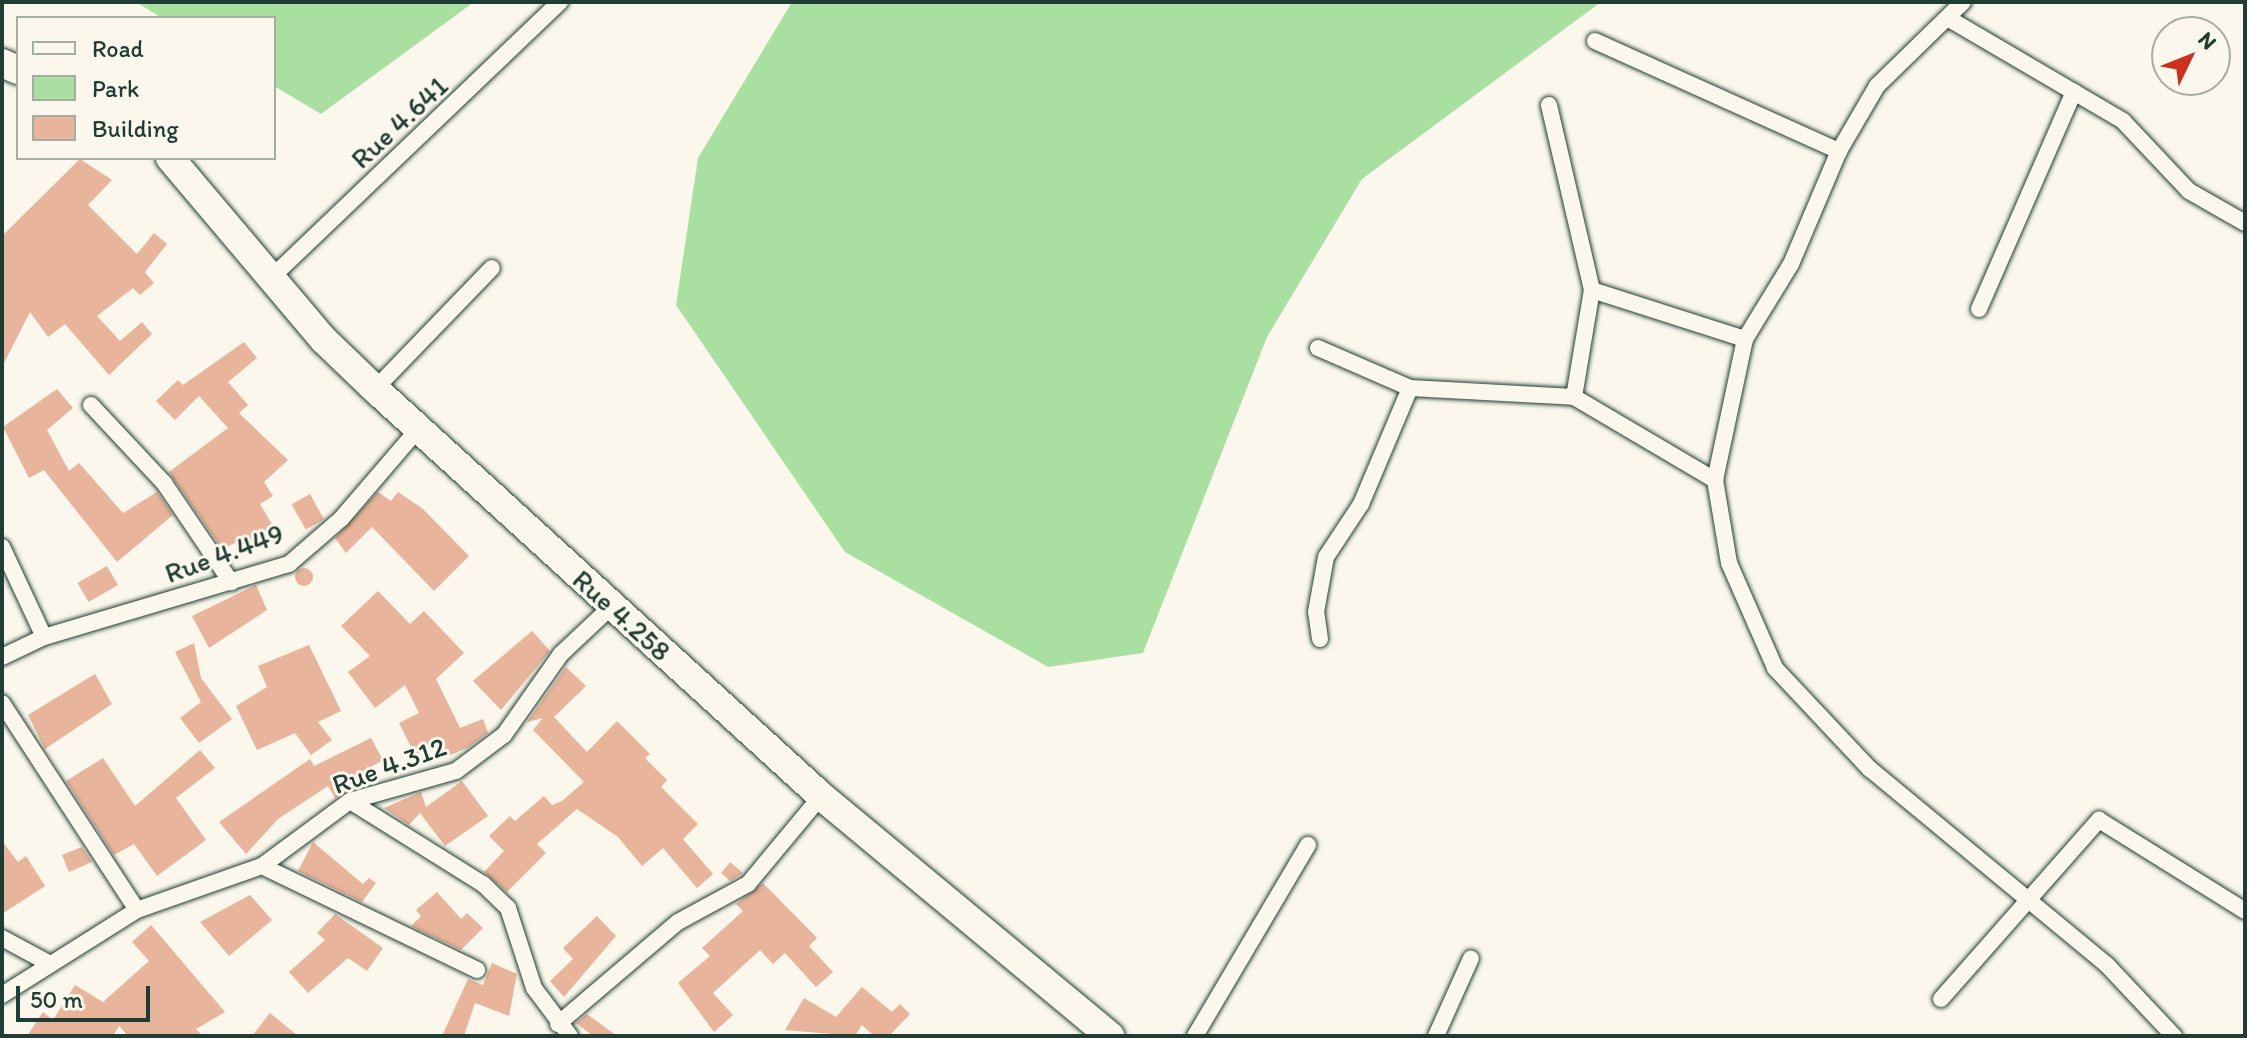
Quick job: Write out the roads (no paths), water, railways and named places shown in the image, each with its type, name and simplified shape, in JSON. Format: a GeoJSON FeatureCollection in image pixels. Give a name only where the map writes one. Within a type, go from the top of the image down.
{"type":"FeatureCollection","features":[{"type":"Feature","properties":{"kind":"highway","name":"Rue 4.258"},"geometry":{"type":"LineString","coordinates":[[172,160],[271,278],[375,389],[821,796],[1110,1036]]}},
{"type":"Feature","properties":{"kind":"street","name":"Rue 4.641"},"geometry":{"type":"LineString","coordinates":[[271,278],[560,2]]}},
{"type":"Feature","properties":{"kind":"street"},"geometry":{"type":"LineString","coordinates":[[1963,2],[1951,20],[1929,29],[1877,86],[1839,151],[1791,264],[1745,339],[1715,480],[1729,563],[1775,668],[1870,769],[2137,993],[2174,1036]]}},
{"type":"Feature","properties":{"kind":"street"},"geometry":{"type":"LineString","coordinates":[[1951,20],[2074,92],[2149,143],[2189,191],[2245,223]]}},
{"type":"Feature","properties":{"kind":"street"},"geometry":{"type":"LineString","coordinates":[[1595,41],[1839,151]]}},
{"type":"Feature","properties":{"kind":"street"},"geometry":{"type":"LineString","coordinates":[[1979,309],[2074,92]]}},
{"type":"Feature","properties":{"kind":"street"},"geometry":{"type":"LineString","coordinates":[[1549,105],[1592,290],[1574,397]]}},
{"type":"Feature","properties":{"kind":"street"},"geometry":{"type":"LineString","coordinates":[[375,389],[492,268]]}},
{"type":"Feature","properties":{"kind":"street"},"geometry":{"type":"LineString","coordinates":[[1592,290],[1745,339]]}},
{"type":"Feature","properties":{"kind":"street"},"geometry":{"type":"LineString","coordinates":[[1318,348],[1410,388],[1574,397],[1715,480]]}},
{"type":"Feature","properties":{"kind":"street"},"geometry":{"type":"LineString","coordinates":[[1320,639],[1316,612],[1326,557],[1361,504],[1410,388]]}},
{"type":"Feature","properties":{"kind":"street"},"geometry":{"type":"LineString","coordinates":[[91,405],[164,483],[231,582]]}},
{"type":"Feature","properties":{"kind":"street","name":"Rue 4.449"},"geometry":{"type":"LineString","coordinates":[[2,657],[44,637],[289,564],[319,540],[419,428]]}},
{"type":"Feature","properties":{"kind":"street"},"geometry":{"type":"LineString","coordinates":[[2,547],[44,637]]}},
{"type":"Feature","properties":{"kind":"street","name":"Rue 4.312"},"geometry":{"type":"LineString","coordinates":[[2,995],[137,910],[262,866],[350,801],[456,771],[504,735],[561,654],[612,606]]}},
{"type":"Feature","properties":{"kind":"street"},"geometry":{"type":"LineString","coordinates":[[2,703],[137,910]]}},
{"type":"Feature","properties":{"kind":"street"},"geometry":{"type":"LineString","coordinates":[[350,801],[483,884],[508,908],[534,988],[564,1030],[678,922],[748,884],[821,796]]}},
{"type":"Feature","properties":{"kind":"street"},"geometry":{"type":"LineString","coordinates":[[1941,999],[2024,898],[2099,820],[2245,911]]}},
{"type":"Feature","properties":{"kind":"street"},"geometry":{"type":"LineString","coordinates":[[1195,1036],[1308,845]]}},
{"type":"Feature","properties":{"kind":"street"},"geometry":{"type":"LineString","coordinates":[[262,866],[477,970]]}},
{"type":"Feature","properties":{"kind":"street"},"geometry":{"type":"LineString","coordinates":[[2,938],[50,964]]}},
{"type":"Feature","properties":{"kind":"street"},"geometry":{"type":"LineString","coordinates":[[1436,1036],[1471,958]]}}]}
